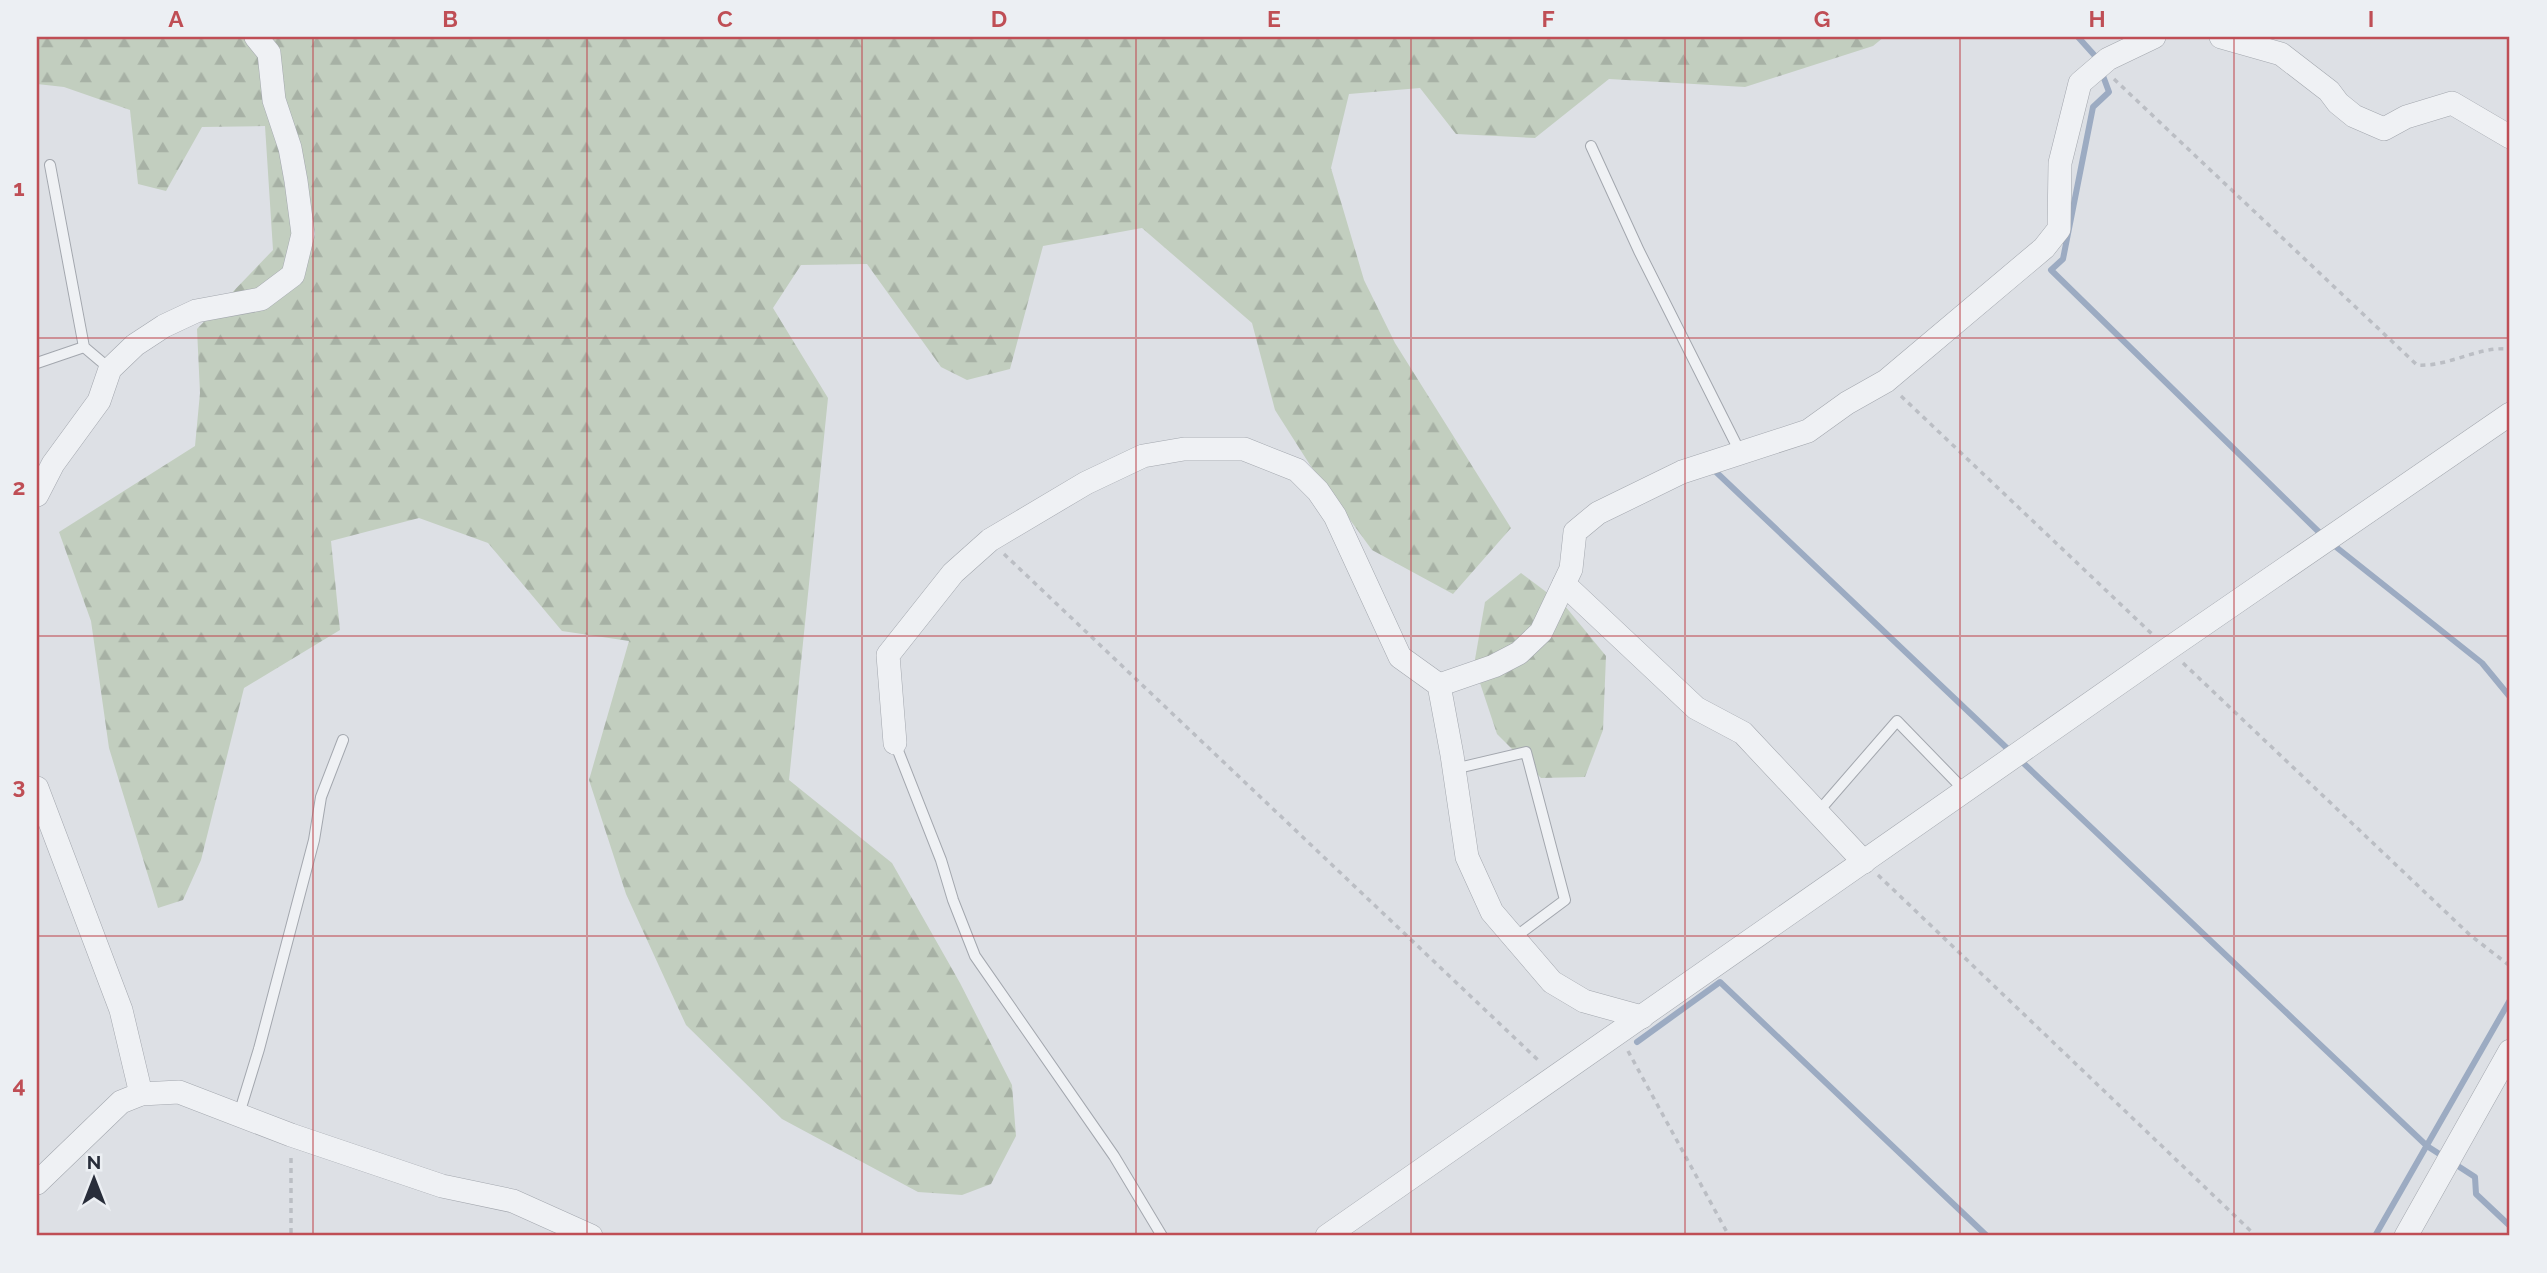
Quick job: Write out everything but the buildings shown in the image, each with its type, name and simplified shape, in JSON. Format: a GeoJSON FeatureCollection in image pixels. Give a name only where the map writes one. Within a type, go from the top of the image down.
{"type":"FeatureCollection","features":[{"type":"Feature","properties":{"kind":"street"},"geometry":{"type":"LineString","coordinates":[[37,495],[52,464],[99,401],[110,369],[135,345],[164,326],[195,311],[261,299],[293,275],[303,234],[296,180],[290,148],[274,100],[269,53],[256,37]]}},
{"type":"Feature","properties":{"kind":"street"},"geometry":{"type":"LineString","coordinates":[[1439,685],[1494,666],[1519,653],[1541,632],[1571,569],[1575,532],[1598,513],[1682,472],[1808,431],[1847,403],[1886,381],[2044,248],[2059,229],[2060,163],[2080,83],[2108,59],[2154,37]]}},
{"type":"Feature","properties":{"kind":"street"},"geometry":{"type":"LineString","coordinates":[[2221,37],[2281,54],[2329,92],[2354,116],[2384,128],[2406,117],[2452,103],[2510,137]]}},
{"type":"Feature","properties":{"kind":"street"},"geometry":{"type":"LineString","coordinates":[[1327,1236],[2168,649],[2510,414]]}},
{"type":"Feature","properties":{"kind":"street"},"geometry":{"type":"LineString","coordinates":[[895,743],[888,655],[953,573],[990,540],[1086,483],[1143,456],[1184,449],[1244,449],[1297,470],[1318,491],[1335,516],[1401,657],[1439,685],[1467,857],[1492,912],[1552,982],[1584,1001],[1642,1017]]}},
{"type":"Feature","properties":{"kind":"street"},"geometry":{"type":"LineString","coordinates":[[1564,584],[1696,708],[1743,733],[1864,862]]}},
{"type":"Feature","properties":{"kind":"street"},"geometry":{"type":"LineString","coordinates":[[37,788],[121,1010],[141,1094]]}},
{"type":"Feature","properties":{"kind":"street"},"geometry":{"type":"LineString","coordinates":[[2406,1236],[2510,1051]]}},
{"type":"Feature","properties":{"kind":"street"},"geometry":{"type":"LineString","coordinates":[[37,1182],[121,1102],[141,1094],[179,1092],[291,1135],[442,1186],[513,1201],[592,1236]]}},
{"type":"Feature","properties":{"kind":"lane"},"geometry":{"type":"LineString","coordinates":[[1591,146],[1639,251],[1740,452]]}},
{"type":"Feature","properties":{"kind":"lane"},"geometry":{"type":"LineString","coordinates":[[50,164],[84,347],[110,369]]}},
{"type":"Feature","properties":{"kind":"lane"},"geometry":{"type":"LineString","coordinates":[[37,363],[84,347]]}},
{"type":"Feature","properties":{"kind":"lane"},"geometry":{"type":"LineString","coordinates":[[1818,812],[1897,721],[1965,791]]}},
{"type":"Feature","properties":{"kind":"lane"},"geometry":{"type":"LineString","coordinates":[[239,1114],[259,1049],[313,840],[321,797],[343,740]]}},
{"type":"Feature","properties":{"kind":"lane"},"geometry":{"type":"LineString","coordinates":[[895,743],[975,956],[1114,1156],[1162,1236]]}},
{"type":"Feature","properties":{"kind":"lane"},"geometry":{"type":"LineString","coordinates":[[1454,769],[1526,752],[1565,900],[1513,939]]}},
{"type":"Feature","properties":{"kind":"path"},"geometry":{"type":"LineString","coordinates":[[2098,68],[2127,90],[2417,365],[2433,366],[2476,352],[2510,349]]}},
{"type":"Feature","properties":{"kind":"path"},"geometry":{"type":"LineString","coordinates":[[1886,381],[2470,935],[2510,966]]}},
{"type":"Feature","properties":{"kind":"path"},"geometry":{"type":"LineString","coordinates":[[990,540],[1556,1077]]}},
{"type":"Feature","properties":{"kind":"path"},"geometry":{"type":"LineString","coordinates":[[1864,862],[2256,1236]]}},
{"type":"Feature","properties":{"kind":"path"},"geometry":{"type":"LineString","coordinates":[[1619,1034],[1729,1236]]}},
{"type":"Feature","properties":{"kind":"path"},"geometry":{"type":"LineString","coordinates":[[291,1135],[291,1236]]}},
{"type":"Feature","properties":{"kind":"green space"},"geometry":{"type":"Polygon","coordinates":[[[37,37],[1884,37],[1873,46],[1745,87],[1609,79],[1535,138],[1456,134],[1420,88],[1349,94],[1331,168],[1364,280],[1395,343],[1511,528],[1453,594],[1372,550],[1310,465],[1275,410],[1252,323],[1142,228],[1043,246],[1010,369],[967,380],[941,367],[867,264],[801,265],[773,308],[828,398],[789,780],[892,863],[960,983],[1012,1085],[1016,1136],[991,1184],[962,1195],[918,1192],[782,1119],[686,1025],[626,894],[589,780],[629,641],[562,631],[488,543],[419,518],[331,541],[340,630],[244,688],[201,860],[183,900],[158,908],[109,748],[91,621],[59,532],[195,446],[200,393],[197,329],[273,250],[265,126],[202,127],[166,191],[138,184],[130,110],[64,87],[37,84],[37,37]]]}},
{"type":"Feature","properties":{"kind":"green space"},"geometry":{"type":"Polygon","coordinates":[[[1521,573],[1565,606],[1606,656],[1603,730],[1585,777],[1541,778],[1497,734],[1474,665],[1485,602],[1521,573]]]}},
{"type":"Feature","properties":{"kind":"waterway"},"geometry":{"type":"LineString","coordinates":[[2078,37],[2096,57],[2109,92],[2093,107],[2063,259],[2051,270],[2323,536]]}},
{"type":"Feature","properties":{"kind":"waterway"},"geometry":{"type":"LineString","coordinates":[[1715,471],[2011,752]]}},
{"type":"Feature","properties":{"kind":"waterway"},"geometry":{"type":"LineString","coordinates":[[2331,543],[2482,663],[2510,697]]}},
{"type":"Feature","properties":{"kind":"waterway"},"geometry":{"type":"LineString","coordinates":[[2019,759],[2427,1146],[2475,1177],[2476,1194],[2510,1226]]}},
{"type":"Feature","properties":{"kind":"waterway"},"geometry":{"type":"LineString","coordinates":[[1637,1042],[1720,982],[1987,1236]]}},
{"type":"Feature","properties":{"kind":"waterway"},"geometry":{"type":"LineString","coordinates":[[2375,1236],[2510,1000]]}}]}
